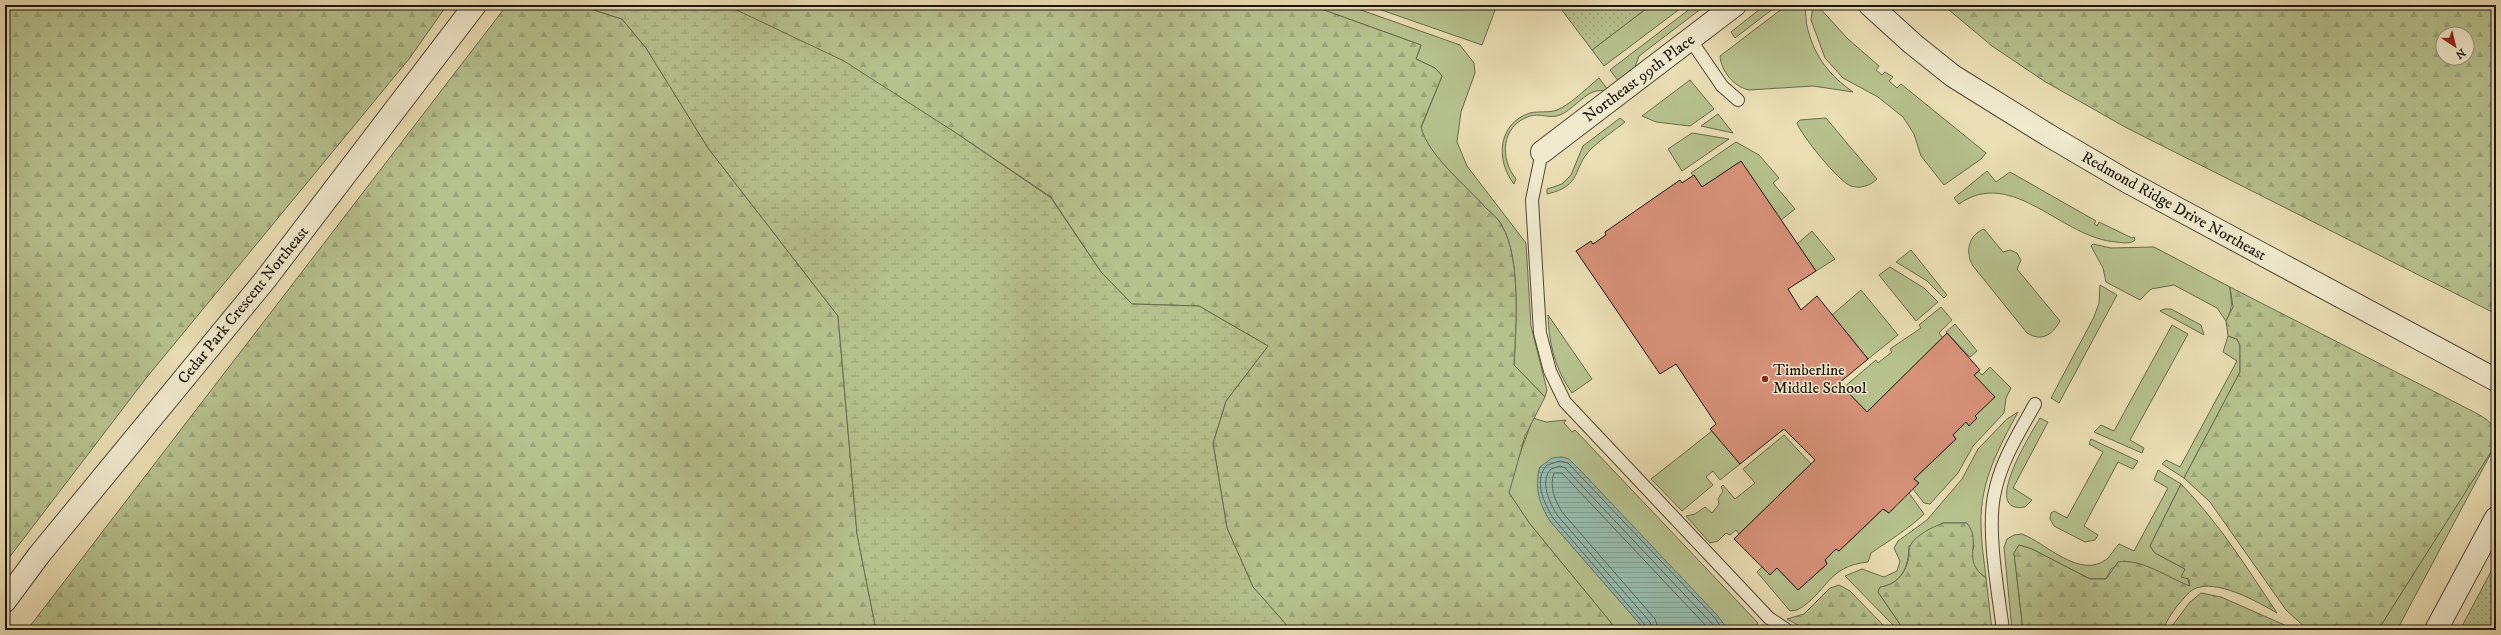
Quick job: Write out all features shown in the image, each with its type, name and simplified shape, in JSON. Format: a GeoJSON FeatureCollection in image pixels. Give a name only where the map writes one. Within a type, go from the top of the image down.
{"type":"FeatureCollection","features":[{"type":"Feature","properties":{"kind":"street","name":"Cedar Park Crescent Northeast"},"geometry":{"type":"LineString","coordinates":[[5,601],[39,555],[265,280],[475,5]]}},
{"type":"Feature","properties":{"kind":"street","name":"Northeast 99th Place"},"geometry":{"type":"LineString","coordinates":[[1542,152],[1735,5]]}},
{"type":"Feature","properties":{"kind":"street","name":"Redmond Ridge Drive Northeast"},"geometry":{"type":"LineString","coordinates":[[1870,5],[1913,44],[1953,76],[2048,135],[2128,182],[2496,380]]}},
{"type":"Feature","properties":{"kind":"street"},"geometry":{"type":"LineString","coordinates":[[2436,630],[2496,518]]}},
{"type":"Feature","properties":{"kind":"lane"},"geometry":{"type":"LineString","coordinates":[[1690,39],[1722,86],[1738,100]]}},
{"type":"Feature","properties":{"kind":"lane"},"geometry":{"type":"LineString","coordinates":[[1542,152],[1532,200],[1540,333],[1550,371],[1559,392],[1565,402],[1764,612],[1787,630]]}},
{"type":"Feature","properties":{"kind":"lane"},"geometry":{"type":"LineString","coordinates":[[2003,630],[1992,523],[1994,495],[2008,453],[2035,404]]}},
{"type":"Feature","properties":{"kind":"green space"},"geometry":{"type":"Polygon","coordinates":[[[5,5],[447,5],[409,59],[147,377],[5,563],[5,5]]]}},
{"type":"Feature","properties":{"kind":"green space"},"geometry":{"type":"Polygon","coordinates":[[[507,5],[581,6],[622,19],[646,48],[708,148],[838,316],[857,534],[876,630],[27,630],[507,5]]]}},
{"type":"Feature","properties":{"kind":"green space"},"geometry":{"type":"Polygon","coordinates":[[[507,5],[726,5],[844,61],[953,131],[1051,198],[1101,272],[1132,304],[1199,306],[1268,346],[1226,401],[1213,443],[1227,528],[1253,587],[1291,630],[876,630],[857,534],[838,316],[708,148],[646,48],[622,19],[581,6],[507,5]]]}},
{"type":"Feature","properties":{"kind":"green space"},"geometry":{"type":"Polygon","coordinates":[[[726,5],[1310,5],[1421,45],[1416,59],[1435,68],[1442,76],[1421,127],[1431,148],[1439,159],[1501,223],[1508,240],[1515,274],[1516,332],[1514,365],[1545,397],[1525,436],[1509,493],[1530,524],[1617,630],[1291,630],[1253,587],[1227,528],[1213,443],[1226,401],[1268,346],[1199,306],[1132,304],[1101,272],[1051,197],[953,131],[726,5]]]}},
{"type":"Feature","properties":{"kind":"green space"},"geometry":{"type":"Polygon","coordinates":[[[1310,5],[1347,5],[1460,45],[1474,63],[1475,73],[1461,112],[1457,142],[1467,166],[1526,243],[1531,326],[1547,390],[1545,397],[1514,365],[1516,332],[1515,274],[1508,240],[1501,223],[1439,159],[1431,149],[1421,128],[1442,76],[1435,68],[1416,59],[1421,45],[1310,5]]]}},
{"type":"Feature","properties":{"kind":"green space"},"geometry":{"type":"Polygon","coordinates":[[[1367,5],[1497,5],[1482,45],[1367,5]]]}},
{"type":"Feature","properties":{"kind":"green space"},"geometry":{"type":"Polygon","coordinates":[[[1558,5],[1651,5],[1592,50],[1558,5]]]}},
{"type":"Feature","properties":{"kind":"green space"},"geometry":{"type":"Polygon","coordinates":[[[1651,5],[1685,5],[1604,66],[1592,50],[1651,5]]]}},
{"type":"Feature","properties":{"kind":"green space"},"geometry":{"type":"Polygon","coordinates":[[[1695,5],[1706,5],[1639,56],[1634,70],[1619,82],[1610,70],[1695,5]]]}},
{"type":"Feature","properties":{"kind":"green space"},"geometry":{"type":"Polygon","coordinates":[[[1765,5],[1778,5],[1735,38],[1731,32],[1765,5]]]}},
{"type":"Feature","properties":{"kind":"green space"},"geometry":{"type":"Polygon","coordinates":[[[1787,5],[1804,5],[1807,27],[1819,57],[1830,72],[1853,92],[1813,86],[1749,90],[1738,86],[1729,78],[1723,67],[1720,56],[1787,5]]]}},
{"type":"Feature","properties":{"kind":"green space"},"geometry":{"type":"Polygon","coordinates":[[[1813,5],[1817,5],[1848,39],[1879,66],[1876,70],[1882,75],[1885,72],[1893,77],[1889,81],[1897,88],[1901,84],[1986,153],[1981,159],[1944,185],[1921,156],[1914,134],[1903,117],[1878,97],[1843,78],[1825,58],[1811,20],[1813,5]]]}},
{"type":"Feature","properties":{"kind":"green space"},"geometry":{"type":"Polygon","coordinates":[[[1943,5],[2496,5],[2496,314],[2125,127],[2044,81],[1992,46],[1943,5]]]}},
{"type":"Feature","properties":{"kind":"green space"},"geometry":{"type":"Polygon","coordinates":[[[1599,78],[1608,90],[1595,91],[1589,94],[1569,110],[1560,115],[1530,116],[1520,121],[1513,127],[1508,135],[1505,153],[1507,162],[1516,179],[1514,184],[1504,164],[1502,154],[1503,143],[1511,125],[1519,118],[1530,113],[1551,111],[1562,108],[1599,78]]]}},
{"type":"Feature","properties":{"kind":"green space"},"geometry":{"type":"Polygon","coordinates":[[[1690,80],[1714,109],[1690,126],[1656,122],[1642,116],[1690,80]]]}},
{"type":"Feature","properties":{"kind":"green space"},"geometry":{"type":"Polygon","coordinates":[[[1718,114],[1733,133],[1701,126],[1718,114]]]}},
{"type":"Feature","properties":{"kind":"green space"},"geometry":{"type":"Polygon","coordinates":[[[1620,118],[1625,122],[1591,149],[1585,156],[1572,181],[1558,191],[1547,194],[1547,189],[1562,184],[1571,175],[1583,146],[1620,118]]]}},
{"type":"Feature","properties":{"kind":"green space"},"geometry":{"type":"Polygon","coordinates":[[[1826,118],[1877,179],[1865,186],[1851,186],[1845,183],[1821,158],[1805,137],[1797,123],[1800,120],[1826,118]]]}},
{"type":"Feature","properties":{"kind":"green space"},"geometry":{"type":"Polygon","coordinates":[[[1692,133],[1729,139],[1682,171],[1668,149],[1692,133]]]}},
{"type":"Feature","properties":{"kind":"green space"},"geometry":{"type":"Polygon","coordinates":[[[1736,142],[1759,155],[1779,178],[1773,183],[1795,209],[1781,220],[1702,187],[1691,173],[1736,142]]]}},
{"type":"Feature","properties":{"kind":"green space"},"geometry":{"type":"Polygon","coordinates":[[[1987,171],[1996,182],[2010,172],[2096,221],[2094,224],[2097,226],[2099,222],[2132,238],[2134,237],[2135,240],[2124,243],[2097,238],[2038,208],[2018,199],[1999,193],[1979,195],[1959,204],[1954,198],[1987,171]]]}},
{"type":"Feature","properties":{"kind":"green space"},"geometry":{"type":"Polygon","coordinates":[[[1984,229],[2003,252],[2010,250],[2017,253],[2021,260],[2017,269],[2060,321],[2054,330],[2046,336],[2037,337],[2027,333],[1973,266],[1969,256],[1971,240],[1974,235],[1984,229]]]}},
{"type":"Feature","properties":{"kind":"green space"},"geometry":{"type":"Polygon","coordinates":[[[1812,231],[1835,259],[1816,271],[1797,244],[1812,231]]]}},
{"type":"Feature","properties":{"kind":"green space"},"geometry":{"type":"Polygon","coordinates":[[[2093,244],[2111,248],[2154,247],[2230,287],[2231,308],[2229,316],[2226,321],[2217,308],[2174,285],[2151,289],[2140,300],[2106,282],[2103,268],[2091,246],[2093,244]]]}},
{"type":"Feature","properties":{"kind":"green space"},"geometry":{"type":"Polygon","coordinates":[[[1911,250],[1947,295],[1944,298],[1927,281],[1896,262],[1911,250]]]}},
{"type":"Feature","properties":{"kind":"green space"},"geometry":{"type":"Polygon","coordinates":[[[1890,267],[1924,288],[1938,302],[1916,321],[1879,275],[1890,267]]]}},
{"type":"Feature","properties":{"kind":"green space"},"geometry":{"type":"Polygon","coordinates":[[[2100,285],[2117,295],[2059,403],[2051,398],[2094,317],[2099,303],[2100,285]]]}},
{"type":"Feature","properties":{"kind":"green space"},"geometry":{"type":"Polygon","coordinates":[[[2230,287],[2476,413],[2486,419],[2494,429],[2496,444],[2378,630],[2308,630],[2286,610],[2210,502],[2184,478],[2240,372],[2240,345],[2237,339],[2228,336],[2226,321],[2233,307],[2230,287]]]}},
{"type":"Feature","properties":{"kind":"green space"},"geometry":{"type":"Polygon","coordinates":[[[1861,290],[1898,335],[1868,359],[1832,315],[1861,290]]]}},
{"type":"Feature","properties":{"kind":"green space"},"geometry":{"type":"Polygon","coordinates":[[[1941,307],[1952,320],[1939,333],[1943,338],[1867,412],[1843,388],[1876,360],[1878,363],[1892,352],[1890,349],[1921,328],[1919,325],[1941,307]]]}},
{"type":"Feature","properties":{"kind":"green space"},"geometry":{"type":"Polygon","coordinates":[[[2164,309],[2171,309],[2201,325],[2204,335],[2160,311],[2164,309]]]}},
{"type":"Feature","properties":{"kind":"green space"},"geometry":{"type":"Polygon","coordinates":[[[1548,315],[1592,379],[1572,393],[1561,375],[1554,356],[1548,315]]]}},
{"type":"Feature","properties":{"kind":"green space"},"geometry":{"type":"Polygon","coordinates":[[[1955,324],[1977,351],[1970,357],[1946,332],[1955,324]]]}},
{"type":"Feature","properties":{"kind":"green space"},"geometry":{"type":"Polygon","coordinates":[[[2172,325],[2188,334],[2130,440],[2144,448],[2142,453],[2094,432],[2101,425],[2114,431],[2172,325]]]}},
{"type":"Feature","properties":{"kind":"green space"},"geometry":{"type":"Polygon","coordinates":[[[2228,336],[2237,339],[2240,345],[2240,372],[2184,478],[2162,464],[2166,460],[2180,467],[2237,361],[2223,352],[2228,336]]]}},
{"type":"Feature","properties":{"kind":"green space"},"geometry":{"type":"Polygon","coordinates":[[[1990,367],[2011,388],[2006,398],[2004,413],[1973,446],[1958,473],[1930,504],[1924,503],[1913,489],[1919,483],[1914,479],[1956,439],[1953,435],[1966,422],[1970,425],[1977,418],[1975,416],[1974,375],[1978,371],[1982,375],[1990,367]]]}},
{"type":"Feature","properties":{"kind":"green space"},"geometry":{"type":"Polygon","coordinates":[[[2018,412],[1992,465],[1984,493],[1981,530],[1986,578],[1973,567],[1971,555],[1974,546],[1967,523],[1943,523],[1909,546],[1909,554],[1902,573],[1893,582],[1880,587],[1878,592],[1904,630],[1898,630],[1845,576],[1862,569],[1884,577],[1897,571],[1900,561],[1894,548],[1898,541],[1927,520],[1962,479],[1978,449],[2007,419],[2018,412]]]}},
{"type":"Feature","properties":{"kind":"green space"},"geometry":{"type":"Polygon","coordinates":[[[1533,418],[1546,422],[1566,420],[1564,423],[1572,432],[1575,430],[1758,623],[1756,627],[1759,630],[1728,630],[1580,470],[1569,459],[1561,457],[1540,467],[1538,474],[1538,488],[1543,508],[1550,521],[1645,630],[1617,630],[1530,524],[1509,493],[1514,470],[1533,418]]]}},
{"type":"Feature","properties":{"kind":"green space"},"geometry":{"type":"Polygon","coordinates":[[[2040,418],[2048,422],[2013,488],[2032,500],[2025,507],[2012,506],[2007,498],[2008,486],[2013,470],[2028,438],[2040,418]]]}},
{"type":"Feature","properties":{"kind":"green space"},"geometry":{"type":"Polygon","coordinates":[[[1712,431],[1740,464],[1720,480],[1713,471],[1706,477],[1713,485],[1682,511],[1651,479],[1712,431]]]}},
{"type":"Feature","properties":{"kind":"green space"},"geometry":{"type":"Polygon","coordinates":[[[1784,435],[1811,464],[1739,534],[1736,530],[1730,535],[1726,533],[1718,541],[1710,543],[1686,516],[1695,514],[1705,507],[1712,513],[1719,504],[1718,499],[1723,491],[1721,487],[1723,485],[1735,499],[1755,483],[1743,469],[1784,435]]]}},
{"type":"Feature","properties":{"kind":"green space"},"geometry":{"type":"Polygon","coordinates":[[[2091,439],[2138,461],[2133,469],[2118,462],[2084,526],[2098,535],[2095,540],[2085,542],[2054,526],[2050,519],[2051,513],[2054,511],[2067,518],[2103,452],[2089,444],[2091,439]]]}},
{"type":"Feature","properties":{"kind":"green space"},"geometry":{"type":"Polygon","coordinates":[[[2496,444],[2397,630],[2378,630],[2483,463],[2496,444]]]}},
{"type":"Feature","properties":{"kind":"green space"},"geometry":{"type":"Polygon","coordinates":[[[2158,470],[2181,484],[2150,546],[2155,553],[2185,569],[2190,587],[2140,564],[2124,561],[2111,569],[2106,579],[2090,579],[2032,549],[2019,545],[2014,553],[2023,630],[2012,630],[2004,547],[2007,539],[2014,535],[2022,534],[2063,558],[2075,563],[2086,565],[2097,564],[2107,559],[2119,544],[2134,551],[2168,488],[2154,480],[2158,470]]]}},
{"type":"Feature","properties":{"kind":"green space"},"geometry":{"type":"Polygon","coordinates":[[[2181,484],[2220,530],[2277,613],[2237,593],[2225,589],[2203,586],[2190,592],[2177,606],[2169,617],[2164,630],[2023,630],[2014,553],[2019,545],[2032,549],[2090,579],[2106,579],[2118,562],[2127,562],[2146,566],[2190,586],[2189,579],[2181,577],[2185,569],[2155,553],[2150,546],[2181,484]]]}},
{"type":"Feature","properties":{"kind":"green space"},"geometry":{"type":"Polygon","coordinates":[[[1909,493],[1924,514],[1905,530],[1871,553],[1868,562],[1843,569],[1835,575],[1807,604],[1797,610],[1790,611],[1757,572],[1762,567],[1770,575],[1777,568],[1798,590],[1827,564],[1825,560],[1836,549],[1839,551],[1883,509],[1889,513],[1909,493]]]}},
{"type":"Feature","properties":{"kind":"green space"},"geometry":{"type":"Polygon","coordinates":[[[1943,523],[1967,523],[1971,530],[1973,538],[1974,565],[1986,578],[1992,630],[1904,630],[1878,592],[1880,587],[1891,584],[1900,577],[1906,567],[1912,542],[1925,532],[1943,523]]]}},
{"type":"Feature","properties":{"kind":"green space"},"geometry":{"type":"Polygon","coordinates":[[[2496,562],[2496,630],[2460,630],[2496,562]]]}},
{"type":"Feature","properties":{"kind":"green space"},"geometry":{"type":"Polygon","coordinates":[[[1839,585],[1850,591],[1888,630],[1807,630],[1787,619],[1804,614],[1830,588],[1839,585]]]}},
{"type":"Feature","properties":{"kind":"green space"},"geometry":{"type":"Polygon","coordinates":[[[2201,593],[2221,597],[2296,630],[2172,630],[2172,626],[2190,602],[2201,593]]]}},
{"type":"Feature","properties":{"kind":"water"},"geometry":{"type":"Polygon","coordinates":[[[1561,457],[1569,459],[1580,470],[1718,616],[1728,630],[1645,630],[1550,521],[1543,508],[1540,501],[1537,481],[1540,467],[1552,458],[1561,457]]]}},
{"type":"Feature","properties":{"kind":"building","name":"Timberline Middle School"},"geometry":{"type":"Polygon","coordinates":[[[1741,161],[1816,271],[1788,289],[1801,310],[1817,296],[1868,359],[1839,383],[1867,412],[1947,333],[1980,370],[1974,375],[1995,397],[1975,416],[1977,418],[1969,426],[1966,422],[1953,435],[1956,439],[1914,479],[1919,483],[1889,513],[1883,509],[1839,551],[1836,549],[1825,560],[1827,564],[1798,590],[1777,568],[1770,575],[1734,539],[1815,460],[1784,429],[1740,464],[1710,429],[1716,424],[1676,364],[1660,374],[1576,251],[1591,241],[1593,244],[1606,235],[1605,232],[1680,180],[1682,183],[1694,175],[1702,187],[1741,161]]]}},
{"type":"Feature","properties":{"kind":"place","name":"Timberline Middle School"},"geometry":{"type":"Point","coordinates":[1765,379]}}]}
